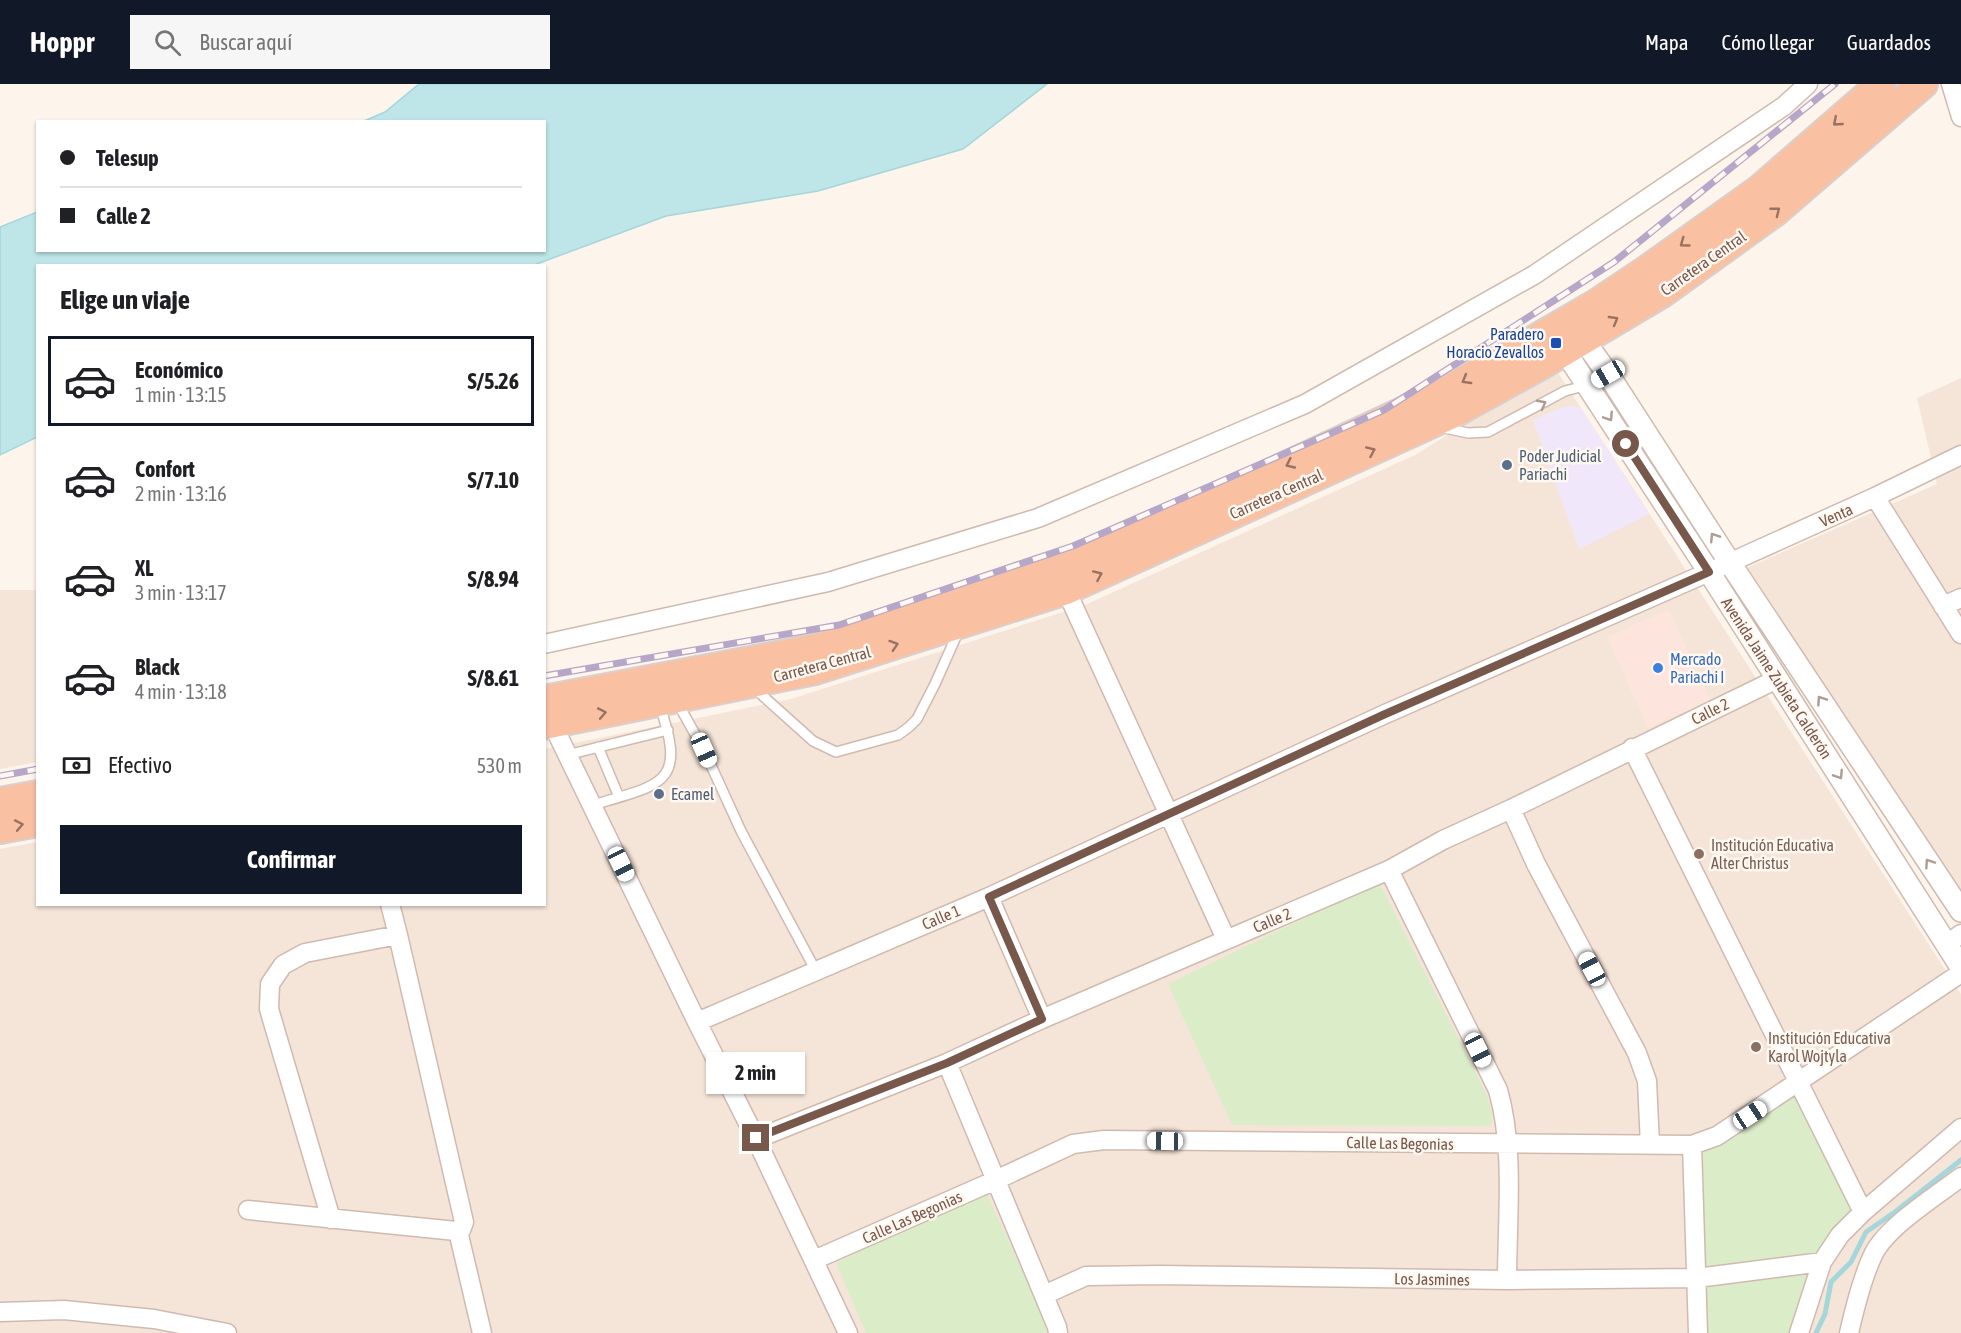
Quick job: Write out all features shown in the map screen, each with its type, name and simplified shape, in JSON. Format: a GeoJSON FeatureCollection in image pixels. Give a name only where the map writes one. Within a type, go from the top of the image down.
{"type":"FeatureCollection","features":[{"type":"Feature","properties":{"kind":"highway","name":"Carretera Central"},"geometry":{"type":"LineString","coordinates":[[547,714],[745,673],[815,670],[963,622],[1048,588],[1462,409],[1567,335],[1647,270],[1759,190],[1881,84]]}},
{"type":"Feature","properties":{"kind":"highway","name":"Carretera Central"},"geometry":{"type":"LineString","coordinates":[[547,714],[666,700],[818,648],[1048,588],[1078,563],[1662,293],[1776,211],[1923,84]]}},
{"type":"Feature","properties":{"kind":"highway"},"geometry":{"type":"LineString","coordinates":[[0,802],[36,795]]}},
{"type":"Feature","properties":{"kind":"highway"},"geometry":{"type":"LineString","coordinates":[[0,829],[36,822]]}},
{"type":"Feature","properties":{"kind":"street"},"geometry":{"type":"LineString","coordinates":[[546,644],[828,582],[1038,518],[1305,404],[1534,275],[1784,106],[1808,84]]}},
{"type":"Feature","properties":{"kind":"street"},"geometry":{"type":"LineString","coordinates":[[1951,84],[1961,117]]}},
{"type":"Feature","properties":{"kind":"street","name":"Avenida Jaime Zubieta Calderón"},"geometry":{"type":"LineString","coordinates":[[1567,335],[1608,374],[1730,563],[1961,911]]}},
{"type":"Feature","properties":{"kind":"street","name":"Avenida Jaime Zubieta Calderón"},"geometry":{"type":"LineString","coordinates":[[1567,335],[1588,385],[1777,678],[1954,939],[1961,967]]}},
{"type":"Feature","properties":{"kind":"street"},"geometry":{"type":"LineString","coordinates":[[1588,385],[1608,374]]}},
{"type":"Feature","properties":{"kind":"street","name":"Venta"},"geometry":{"type":"LineString","coordinates":[[1709,572],[1875,497],[1961,455]]}},
{"type":"Feature","properties":{"kind":"street"},"geometry":{"type":"LineString","coordinates":[[1875,497],[1961,634]]}},
{"type":"Feature","properties":{"kind":"street","name":"Calle 1"},"geometry":{"type":"LineString","coordinates":[[697,1022],[989,897],[1383,715],[1709,572]]}},
{"type":"Feature","properties":{"kind":"street"},"geometry":{"type":"LineString","coordinates":[[1048,588],[1168,813],[1226,939]]}},
{"type":"Feature","properties":{"kind":"street"},"geometry":{"type":"LineString","coordinates":[[1942,606],[1961,598]]}},
{"type":"Feature","properties":{"kind":"street","name":"Calle 2"},"geometry":{"type":"LineString","coordinates":[[756,1138],[947,1063],[1042,1019],[1389,870],[1443,840],[1777,678]]}},
{"type":"Feature","properties":{"kind":"street"},"geometry":{"type":"LineString","coordinates":[[547,714],[756,1138],[848,1333]]}},
{"type":"Feature","properties":{"kind":"street"},"geometry":{"type":"LineString","coordinates":[[1632,748],[1863,1212]]}},
{"type":"Feature","properties":{"kind":"street"},"geometry":{"type":"LineString","coordinates":[[1511,809],[1536,864],[1637,1053],[1647,1081],[1650,1145]]}},
{"type":"Feature","properties":{"kind":"street"},"geometry":{"type":"LineString","coordinates":[[1389,870],[1498,1090],[1505,1113],[1508,1145],[1507,1280]]}},
{"type":"Feature","properties":{"kind":"street"},"geometry":{"type":"LineString","coordinates":[[989,897],[1042,1019]]}},
{"type":"Feature","properties":{"kind":"street"},"geometry":{"type":"LineString","coordinates":[[248,1209],[331,1219],[461,1230],[464,1222],[391,906]]}},
{"type":"Feature","properties":{"kind":"street"},"geometry":{"type":"LineString","coordinates":[[331,1219],[269,1010],[270,984],[283,965],[305,952],[398,935]]}},
{"type":"Feature","properties":{"kind":"street","name":"Calle Las Begonias"},"geometry":{"type":"LineString","coordinates":[[813,1260],[1073,1144],[1104,1140],[1692,1145],[1717,1136],[1961,973]]}},
{"type":"Feature","properties":{"kind":"street"},"geometry":{"type":"LineString","coordinates":[[947,1063],[1058,1333]]}},
{"type":"Feature","properties":{"kind":"street"},"geometry":{"type":"LineString","coordinates":[[1799,1333],[1822,1262],[1840,1235],[1863,1212],[1961,1128]]}},
{"type":"Feature","properties":{"kind":"street"},"geometry":{"type":"LineString","coordinates":[[1692,1145],[1698,1333]]}},
{"type":"Feature","properties":{"kind":"street"},"geometry":{"type":"LineString","coordinates":[[1849,1333],[1875,1252],[1899,1223],[1961,1177]]}},
{"type":"Feature","properties":{"kind":"street"},"geometry":{"type":"LineString","coordinates":[[458,1231],[482,1333]]}},
{"type":"Feature","properties":{"kind":"street","name":"Los Jasmines"},"geometry":{"type":"LineString","coordinates":[[1044,1295],[1086,1276],[1507,1280],[1697,1278],[1822,1262]]}},
{"type":"Feature","properties":{"kind":"street"},"geometry":{"type":"LineString","coordinates":[[0,1312],[64,1310],[154,1319],[227,1333]]}},
{"type":"Feature","properties":{"kind":"lane"},"geometry":{"type":"LineString","coordinates":[[1428,425],[1468,433],[1488,432],[1565,391],[1588,385]]}},
{"type":"Feature","properties":{"kind":"lane"},"geometry":{"type":"LineString","coordinates":[[745,673],[813,741],[836,752],[898,735],[917,719],[963,622]]}},
{"type":"Feature","properties":{"kind":"lane"},"geometry":{"type":"LineString","coordinates":[[593,805],[643,790],[657,783],[668,773],[671,758],[666,700]]}},
{"type":"Feature","properties":{"kind":"lane"},"geometry":{"type":"LineString","coordinates":[[666,700],[704,750],[741,831],[816,971]]}},
{"type":"Feature","properties":{"kind":"lane"},"geometry":{"type":"LineString","coordinates":[[567,755],[668,729]]}},
{"type":"Feature","properties":{"kind":"lane"},"geometry":{"type":"LineString","coordinates":[[598,747],[619,797]]}},
{"type":"Feature","properties":{"kind":"shaded area"},"geometry":{"type":"Polygon","coordinates":[[[1555,368],[1961,994],[1961,1333],[0,1333],[0,849],[36,842],[36,906],[546,906],[546,749],[791,699],[1085,605],[1415,455],[1555,368]]]}},
{"type":"Feature","properties":{"kind":"shaded area"},"geometry":{"type":"Polygon","coordinates":[[[1961,378],[1961,924],[1726,577],[1937,484],[1917,398],[1961,378]]]}},
{"type":"Feature","properties":{"kind":"shaded area"},"geometry":{"type":"Polygon","coordinates":[[[1566,406],[1580,407],[1649,514],[1579,549],[1533,420],[1566,406]]]}},
{"type":"Feature","properties":{"kind":"shaded area"},"geometry":{"type":"Polygon","coordinates":[[[0,590],[36,590],[36,762],[0,769],[0,590]]]}},
{"type":"Feature","properties":{"kind":"shaded area","name":"Mercado Pariachi I"},"geometry":{"type":"Polygon","coordinates":[[[1669,610],[1710,699],[1648,728],[1607,637],[1669,610]]]}},
{"type":"Feature","properties":{"kind":"green space"},"geometry":{"type":"Polygon","coordinates":[[[1379,882],[1486,1093],[1492,1114],[1491,1126],[1232,1125],[1168,984],[1379,882]]]}},
{"type":"Feature","properties":{"kind":"green space"},"geometry":{"type":"Polygon","coordinates":[[[1795,1095],[1853,1211],[1818,1256],[1701,1274],[1698,1148],[1721,1139],[1795,1095]]]}},
{"type":"Feature","properties":{"kind":"green space"},"geometry":{"type":"Polygon","coordinates":[[[985,1190],[1045,1321],[1046,1333],[866,1333],[836,1263],[985,1190]]]}},
{"type":"Feature","properties":{"kind":"green space"},"geometry":{"type":"Polygon","coordinates":[[[1814,1269],[1793,1333],[1703,1333],[1702,1283],[1814,1269]]]}},
{"type":"Feature","properties":{"kind":"water"},"geometry":{"type":"Polygon","coordinates":[[[419,84],[1047,84],[963,149],[818,191],[666,216],[537,264],[36,264],[36,437],[0,455],[0,227],[36,212],[36,252],[546,252],[546,120],[366,120],[385,112],[419,84]]]}},
{"type":"Feature","properties":{"kind":"waterway"},"geometry":{"type":"LineString","coordinates":[[1816,1333],[1825,1314],[1831,1282],[1851,1262],[1866,1232],[1961,1160]]}},
{"type":"Feature","properties":{"kind":"railway"},"geometry":{"type":"LineString","coordinates":[[546,676],[839,625],[1073,546],[1384,410],[1614,262],[1835,84]]}},
{"type":"Feature","properties":{"kind":"railway"},"geometry":{"type":"LineString","coordinates":[[0,776],[36,769]]}},
{"type":"Feature","properties":{"kind":"place","name":"Paradero Horacio Zevallos"},"geometry":{"type":"Point","coordinates":[1556,343]}},
{"type":"Feature","properties":{"kind":"place","name":"Poder Judicial Pariachi"},"geometry":{"type":"Point","coordinates":[1507,465]}},
{"type":"Feature","properties":{"kind":"place","name":"Mercado Pariachi I"},"geometry":{"type":"Point","coordinates":[1658,668]}},
{"type":"Feature","properties":{"kind":"place","name":"Ecamel"},"geometry":{"type":"Point","coordinates":[659,794]}},
{"type":"Feature","properties":{"kind":"place","name":"Institución Educativa Alter Christus"},"geometry":{"type":"Point","coordinates":[1699,854]}},
{"type":"Feature","properties":{"kind":"place","name":"Institución Educativa Karol Wojtyla"},"geometry":{"type":"Point","coordinates":[1756,1047]}},
{"type":"Feature","properties":{"kind":"route"},"geometry":{"type":"LineString","coordinates":[[756,1138],[947,1063],[1042,1019],[989,897],[1383,715],[1709,572],[1626,444]]}}]}
